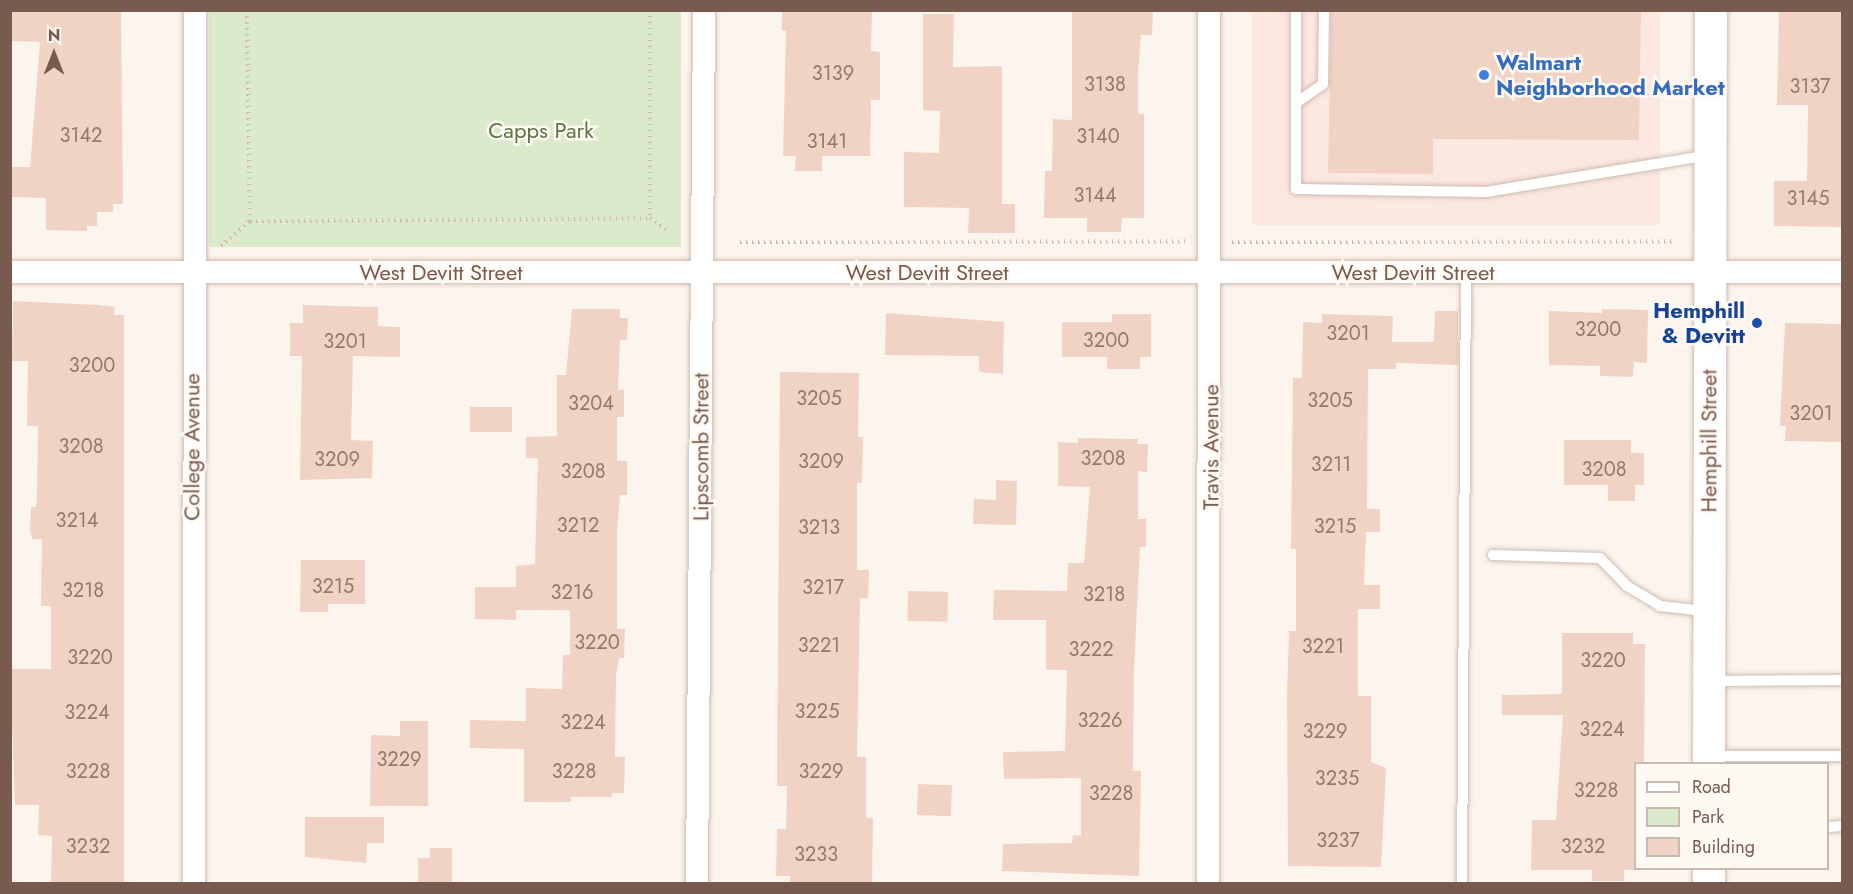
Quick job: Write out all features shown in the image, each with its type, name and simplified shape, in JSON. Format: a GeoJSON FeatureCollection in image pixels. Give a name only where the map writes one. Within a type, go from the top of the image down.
{"type":"FeatureCollection","features":[{"type":"Feature","properties":{"kind":"main road","name":"Hemphill Street"},"geometry":{"type":"LineString","coordinates":[[1709,760],[1711,10]]}},
{"type":"Feature","properties":{"kind":"street","name":"College Avenue"},"geometry":{"type":"LineString","coordinates":[[194,884],[192,272],[195,10]]}},
{"type":"Feature","properties":{"kind":"street","name":"Lipscomb Street"},"geometry":{"type":"LineString","coordinates":[[697,884],[704,10]]}},
{"type":"Feature","properties":{"kind":"street","name":"Travis Avenue"},"geometry":{"type":"LineString","coordinates":[[1208,884],[1212,273],[1209,10]]}},
{"type":"Feature","properties":{"kind":"street","name":"West Devitt Street"},"geometry":{"type":"LineString","coordinates":[[10,272],[1842,272]]}},
{"type":"Feature","properties":{"kind":"lane"},"geometry":{"type":"LineString","coordinates":[[1296,10],[1296,189],[1486,192],[1710,155]]}},
{"type":"Feature","properties":{"kind":"lane"},"geometry":{"type":"LineString","coordinates":[[1296,103],[1323,84],[1324,10]]}},
{"type":"Feature","properties":{"kind":"lane"},"geometry":{"type":"LineString","coordinates":[[1462,884],[1466,272]]}},
{"type":"Feature","properties":{"kind":"lane"},"geometry":{"type":"LineString","coordinates":[[1493,555],[1600,558],[1627,586],[1660,606],[1709,611]]}},
{"type":"Feature","properties":{"kind":"lane"},"geometry":{"type":"LineString","coordinates":[[1709,681],[1842,680]]}},
{"type":"Feature","properties":{"kind":"lane"},"geometry":{"type":"LineString","coordinates":[[1709,760],[1842,756]]}},
{"type":"Feature","properties":{"kind":"path"},"geometry":{"type":"LineString","coordinates":[[247,10],[250,221],[650,218],[669,232]]}},
{"type":"Feature","properties":{"kind":"path"},"geometry":{"type":"LineString","coordinates":[[650,10],[650,218]]}},
{"type":"Feature","properties":{"kind":"shaded area"},"geometry":{"type":"Polygon","coordinates":[[[1252,11],[1660,11],[1660,225],[1252,225],[1252,11]]]}},
{"type":"Feature","properties":{"kind":"green space","name":"Capps Park"},"geometry":{"type":"Polygon","coordinates":[[[209,11],[681,11],[681,247],[209,247],[209,11]]]}},
{"type":"Feature","properties":{"kind":"building"},"geometry":{"type":"Polygon","coordinates":[[[10,10],[121,10],[123,204],[113,204],[113,212],[97,212],[97,226],[87,226],[87,231],[46,230],[46,198],[11,197],[11,167],[30,167],[40,42],[10,41],[10,10]]]}},
{"type":"Feature","properties":{"kind":"building"},"geometry":{"type":"Polygon","coordinates":[[[782,10],[872,10],[871,51],[880,52],[880,100],[871,100],[870,156],[822,156],[822,171],[795,171],[796,156],[783,156],[786,31],[782,31],[782,10]]]}},
{"type":"Feature","properties":{"kind":"building"},"geometry":{"type":"Polygon","coordinates":[[[1072,10],[1153,10],[1152,35],[1141,35],[1138,71],[1138,114],[1144,114],[1144,218],[1122,218],[1121,232],[1087,232],[1087,218],[1044,218],[1045,171],[1052,171],[1053,119],[1072,120],[1072,10]]]}},
{"type":"Feature","properties":{"kind":"building","name":"Walmart Neighborhood Market"},"geometry":{"type":"Polygon","coordinates":[[[1331,10],[1641,10],[1639,140],[1433,139],[1433,174],[1328,173],[1331,10]]]}},
{"type":"Feature","properties":{"kind":"building"},"geometry":{"type":"Polygon","coordinates":[[[1779,10],[1842,10],[1842,227],[1774,226],[1774,181],[1807,181],[1808,105],[1777,105],[1779,10]]]}},
{"type":"Feature","properties":{"kind":"building"},"geometry":{"type":"Polygon","coordinates":[[[923,14],[954,14],[953,67],[1002,66],[1002,204],[1015,204],[1015,233],[968,233],[969,208],[904,207],[904,152],[939,153],[940,111],[923,110],[923,14]]]}},
{"type":"Feature","properties":{"kind":"building"},"geometry":{"type":"Polygon","coordinates":[[[13,301],[115,307],[114,315],[124,315],[124,884],[51,884],[52,836],[38,835],[39,805],[15,805],[10,669],[51,669],[51,606],[41,606],[42,539],[32,539],[30,530],[31,507],[36,507],[37,494],[38,426],[27,426],[28,361],[12,361],[13,301]]]}},
{"type":"Feature","properties":{"kind":"building"},"geometry":{"type":"Polygon","coordinates":[[[303,305],[378,307],[378,326],[400,327],[400,357],[353,356],[351,440],[373,441],[372,478],[300,480],[302,356],[290,356],[290,323],[303,323],[303,305]]]}},
{"type":"Feature","properties":{"kind":"building"},"geometry":{"type":"Polygon","coordinates":[[[572,309],[620,309],[620,318],[628,318],[627,340],[620,340],[618,390],[624,390],[624,417],[617,417],[617,461],[627,461],[627,495],[620,495],[617,531],[617,629],[625,629],[624,658],[619,658],[616,675],[615,757],[625,757],[624,793],[612,793],[612,797],[571,797],[571,802],[524,802],[524,749],[470,748],[470,720],[526,721],[526,688],[562,689],[563,655],[570,655],[570,610],[516,610],[516,620],[475,619],[475,587],[516,587],[516,566],[535,564],[538,458],[526,458],[526,437],[557,436],[557,375],[566,375],[572,309]]]}},
{"type":"Feature","properties":{"kind":"building"},"geometry":{"type":"Polygon","coordinates":[[[1602,309],[1648,310],[1647,363],[1634,362],[1633,377],[1600,376],[1600,366],[1549,365],[1549,311],[1602,313],[1602,309]]]}},
{"type":"Feature","properties":{"kind":"building"},"geometry":{"type":"Polygon","coordinates":[[[1435,311],[1458,311],[1458,365],[1396,363],[1396,369],[1368,369],[1367,509],[1380,509],[1380,532],[1366,532],[1364,585],[1380,585],[1380,609],[1358,609],[1358,696],[1371,696],[1371,762],[1386,768],[1381,867],[1288,866],[1289,631],[1296,631],[1296,549],[1291,549],[1293,378],[1302,378],[1303,322],[1322,323],[1322,314],[1393,316],[1392,342],[1434,342],[1435,311]]]}},
{"type":"Feature","properties":{"kind":"building"},"geometry":{"type":"Polygon","coordinates":[[[886,313],[1004,322],[1003,374],[979,372],[979,356],[885,355],[886,313]]]}},
{"type":"Feature","properties":{"kind":"building"},"geometry":{"type":"Polygon","coordinates":[[[1112,314],[1151,314],[1151,357],[1140,357],[1140,369],[1107,369],[1107,357],[1062,357],[1062,322],[1112,322],[1112,314]]]}},
{"type":"Feature","properties":{"kind":"building"},"geometry":{"type":"Polygon","coordinates":[[[1785,323],[1842,324],[1842,442],[1785,441],[1786,426],[1780,426],[1785,323]]]}},
{"type":"Feature","properties":{"kind":"building"},"geometry":{"type":"Polygon","coordinates":[[[780,372],[859,373],[858,437],[863,437],[862,483],[857,483],[857,570],[869,570],[868,598],[860,598],[857,757],[866,757],[866,818],[873,818],[872,884],[790,884],[790,876],[776,876],[777,829],[786,829],[787,786],[777,786],[780,372]]]}},
{"type":"Feature","properties":{"kind":"building"},"geometry":{"type":"Polygon","coordinates":[[[470,407],[512,407],[512,432],[470,432],[470,407]]]}},
{"type":"Feature","properties":{"kind":"building"},"geometry":{"type":"Polygon","coordinates":[[[1078,438],[1138,439],[1137,444],[1148,444],[1147,472],[1138,471],[1138,519],[1146,519],[1146,547],[1140,547],[1134,670],[1133,771],[1141,771],[1139,876],[1002,871],[1003,844],[1072,843],[1073,835],[1081,836],[1081,778],[1004,779],[1003,752],[1065,751],[1067,670],[1046,670],[1046,620],[993,620],[994,590],[1067,591],[1068,563],[1084,563],[1090,487],[1058,486],[1058,442],[1078,443],[1078,438]]]}},
{"type":"Feature","properties":{"kind":"building"},"geometry":{"type":"Polygon","coordinates":[[[1564,440],[1631,440],[1631,453],[1644,453],[1644,485],[1635,485],[1635,501],[1608,501],[1608,485],[1564,485],[1564,440]]]}},
{"type":"Feature","properties":{"kind":"building"},"geometry":{"type":"Polygon","coordinates":[[[996,480],[1017,481],[1016,525],[973,524],[974,499],[996,500],[996,480]]]}},
{"type":"Feature","properties":{"kind":"building"},"geometry":{"type":"Polygon","coordinates":[[[301,560],[365,560],[365,604],[328,604],[328,612],[300,612],[301,560]]]}},
{"type":"Feature","properties":{"kind":"building"},"geometry":{"type":"Polygon","coordinates":[[[908,591],[948,592],[947,622],[907,621],[908,591]]]}},
{"type":"Feature","properties":{"kind":"building"},"geometry":{"type":"Polygon","coordinates":[[[1562,633],[1633,633],[1633,644],[1645,644],[1644,762],[1634,762],[1634,870],[1624,870],[1624,881],[1592,881],[1592,870],[1531,870],[1532,820],[1556,820],[1563,715],[1502,715],[1502,695],[1562,694],[1562,633]]]}},
{"type":"Feature","properties":{"kind":"building"},"geometry":{"type":"Polygon","coordinates":[[[400,721],[428,721],[428,806],[370,806],[371,735],[400,736],[400,721]]]}},
{"type":"Feature","properties":{"kind":"building"},"geometry":{"type":"Polygon","coordinates":[[[918,784],[952,785],[951,816],[917,815],[918,784]]]}},
{"type":"Feature","properties":{"kind":"building"},"geometry":{"type":"Polygon","coordinates":[[[305,817],[384,817],[384,843],[367,843],[366,863],[305,857],[305,817]]]}},
{"type":"Feature","properties":{"kind":"building"},"geometry":{"type":"Polygon","coordinates":[[[430,848],[452,848],[452,884],[418,884],[418,858],[430,858],[430,848]]]}},
{"type":"Feature","properties":{"kind":"place","name":"Walmart Neighborhood Market"},"geometry":{"type":"Point","coordinates":[1484,75]}},
{"type":"Feature","properties":{"kind":"place","name":"Hemphill & Devitt"},"geometry":{"type":"Point","coordinates":[1757,323]}}]}
